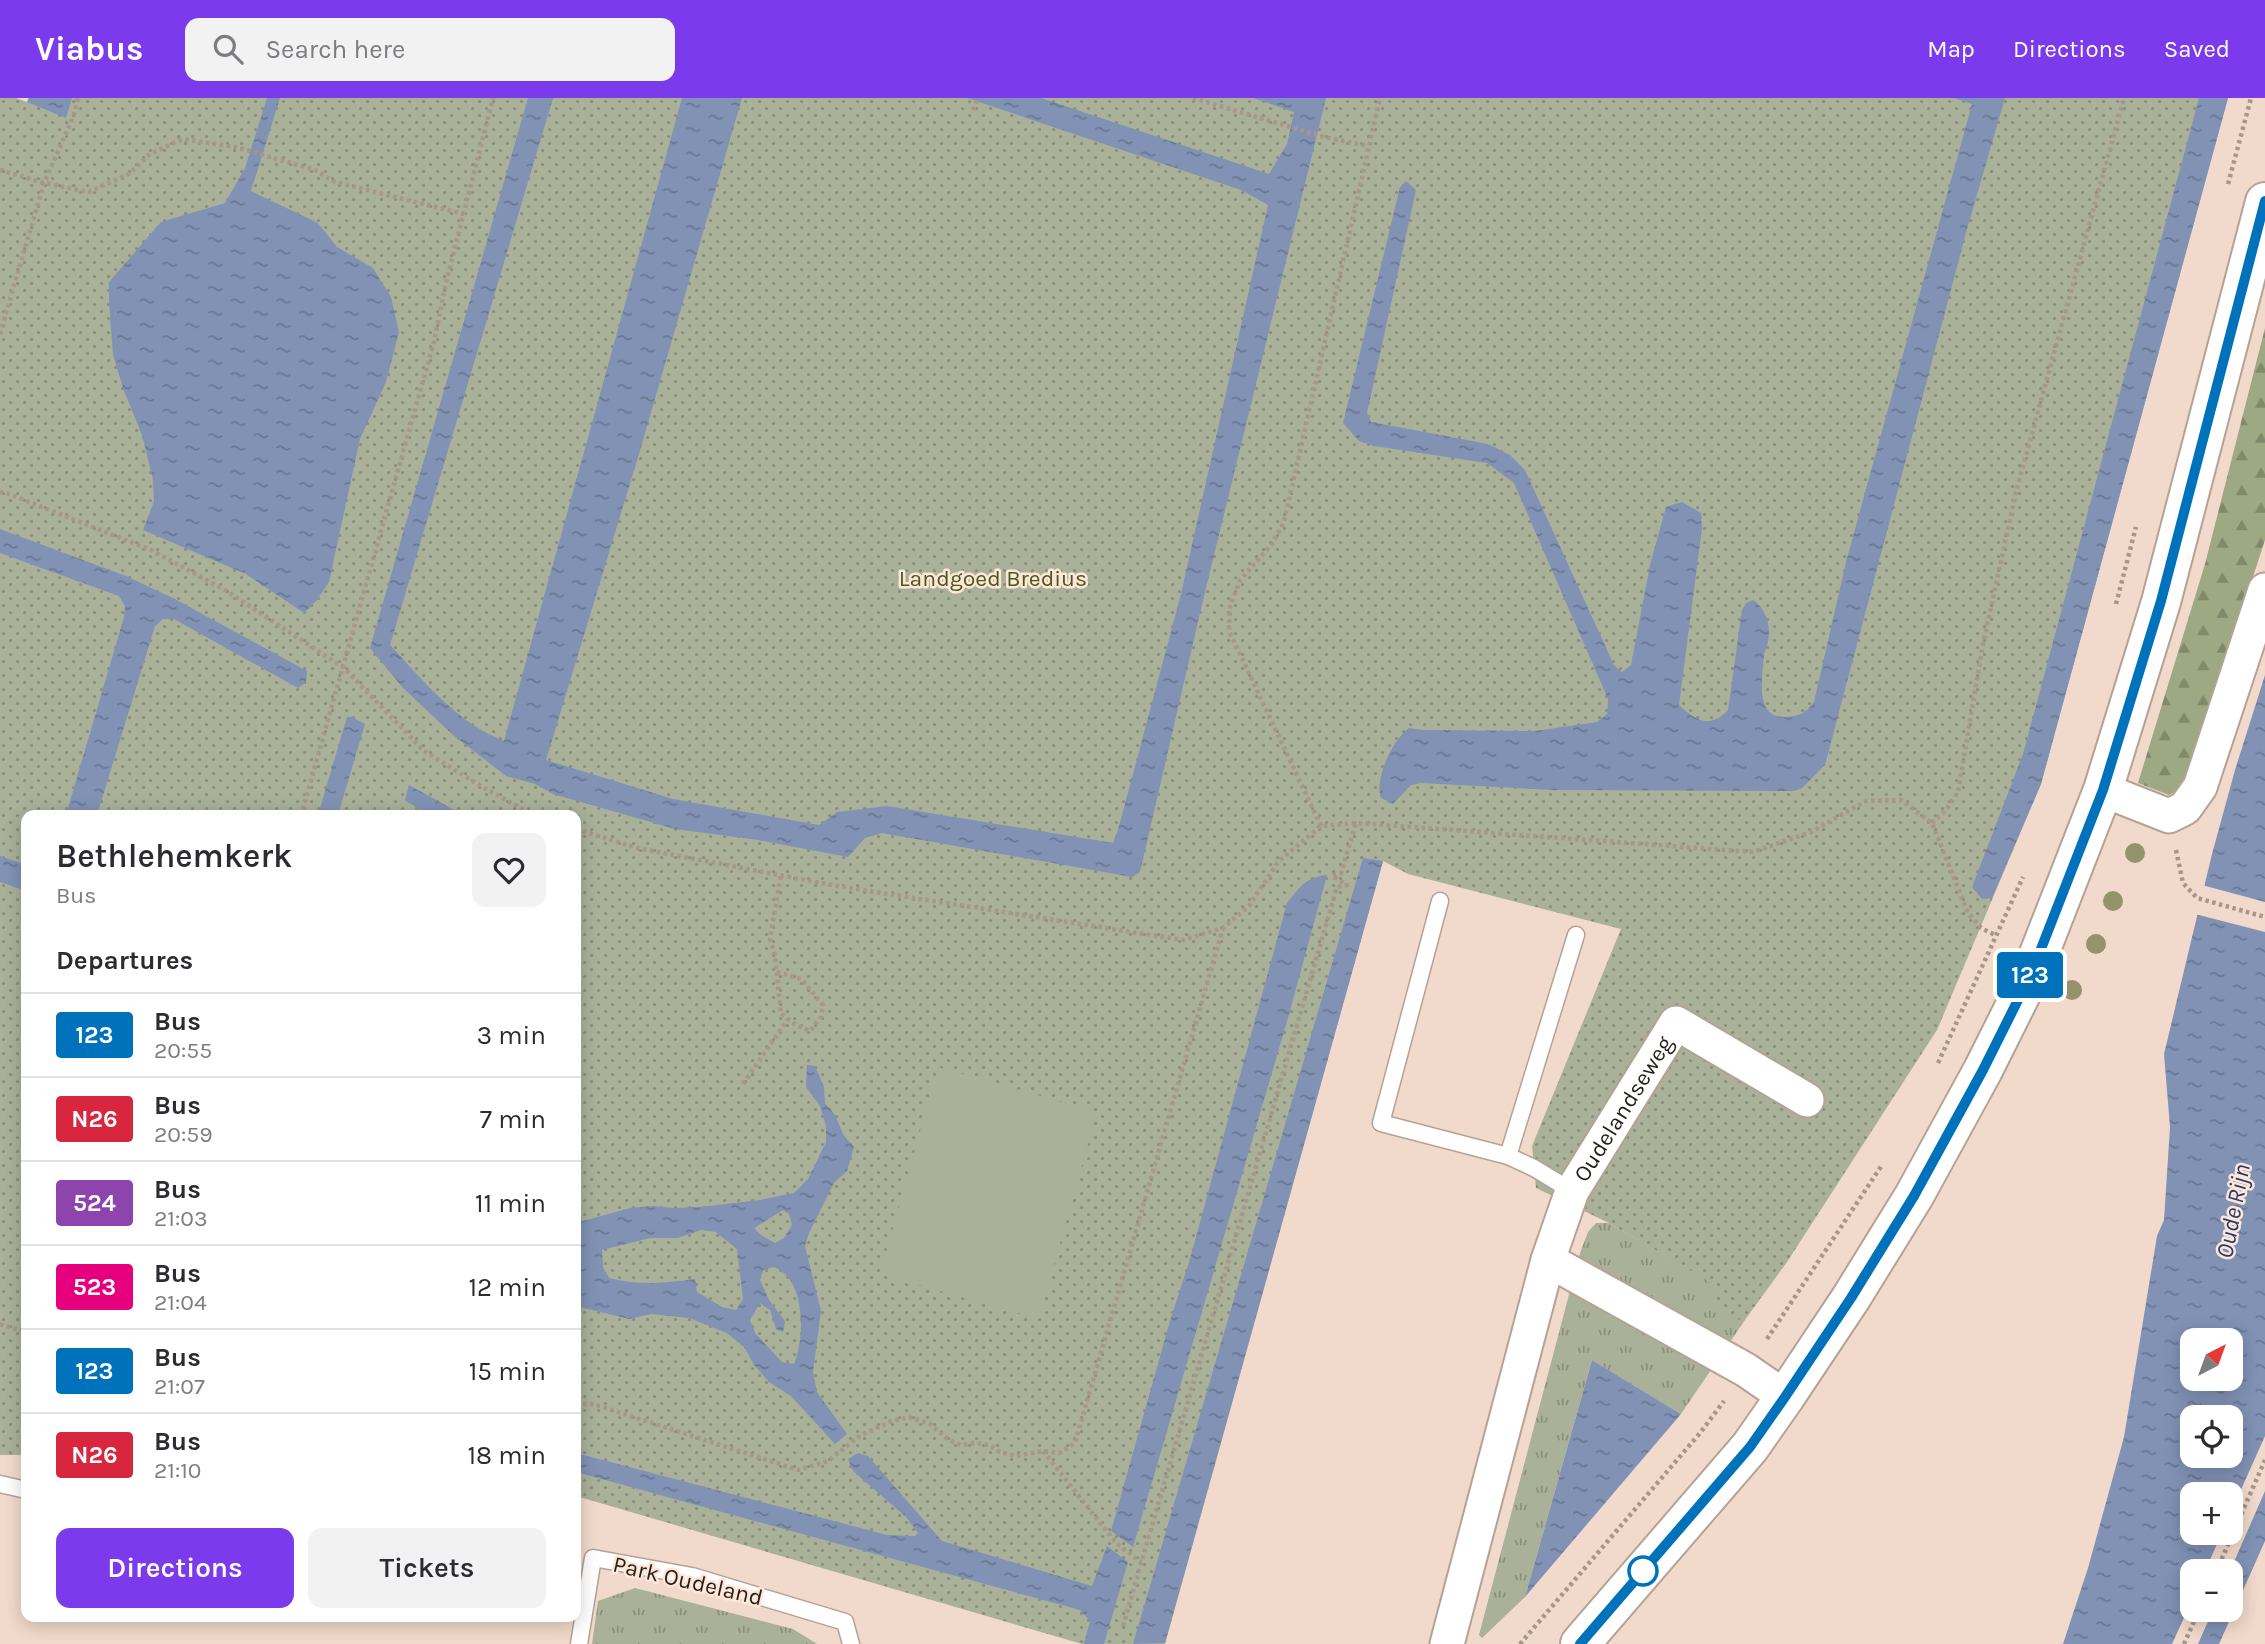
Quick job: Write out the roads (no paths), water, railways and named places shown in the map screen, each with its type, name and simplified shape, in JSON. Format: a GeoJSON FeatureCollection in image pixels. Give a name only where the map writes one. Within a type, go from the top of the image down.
{"type":"FeatureCollection","features":[{"type":"Feature","properties":{"kind":"main road"},"geometry":{"type":"LineString","coordinates":[[1580,1644],[1750,1447],[1785,1397],[1914,1196],[1983,1070],[2032,972],[2103,790],[2161,601],[2265,202]]}},
{"type":"Feature","properties":{"kind":"street"},"geometry":{"type":"LineString","coordinates":[[2103,790],[2169,816],[2185,808],[2200,787],[2265,590]]}},
{"type":"Feature","properties":{"kind":"street","name":"Oudelandseweg"},"geometry":{"type":"LineString","coordinates":[[1447,1644],[1548,1260],[1572,1191],[1676,1023],[1807,1100]]}},
{"type":"Feature","properties":{"kind":"street"},"geometry":{"type":"LineString","coordinates":[[1548,1260],[1746,1370],[1785,1397]]}},
{"type":"Feature","properties":{"kind":"lane"},"geometry":{"type":"LineString","coordinates":[[1440,901],[1381,1123],[1508,1156],[1572,1191]]}},
{"type":"Feature","properties":{"kind":"lane"},"geometry":{"type":"LineString","coordinates":[[1508,1156],[1576,935]]}},
{"type":"Feature","properties":{"kind":"lane"},"geometry":{"type":"LineString","coordinates":[[0,1484],[21,1489]]}},
{"type":"Feature","properties":{"kind":"lane"},"geometry":{"type":"LineString","coordinates":[[581,1556],[593,1558]]}},
{"type":"Feature","properties":{"kind":"lane","name":"Park Oudeland"},"geometry":{"type":"LineString","coordinates":[[579,1644],[593,1558],[692,1576],[845,1622],[851,1644]]}},
{"type":"Feature","properties":{"kind":"water"},"geometry":{"type":"Polygon","coordinates":[[[29,98],[72,98],[66,118],[27,102],[29,98]]]}},
{"type":"Feature","properties":{"kind":"water"},"geometry":{"type":"Polygon","coordinates":[[[267,98],[280,98],[251,191],[318,223],[337,247],[373,268],[391,297],[399,332],[386,382],[360,439],[329,582],[304,613],[246,574],[143,530],[154,501],[153,480],[142,435],[113,355],[109,302],[109,282],[161,222],[225,203],[245,168],[267,98]]]}},
{"type":"Feature","properties":{"kind":"water"},"geometry":{"type":"Polygon","coordinates":[[[528,98],[553,98],[390,645],[456,712],[504,741],[682,98],[742,98],[639,454],[546,760],[673,799],[819,825],[837,812],[887,806],[1113,843],[1181,594],[1268,205],[1241,190],[967,98],[1041,98],[1269,174],[1287,144],[1294,112],[1253,98],[1326,98],[1204,596],[1140,872],[1132,877],[882,833],[865,838],[848,857],[758,840],[675,829],[553,794],[535,784],[506,776],[453,735],[403,688],[370,648],[528,98]]]}},
{"type":"Feature","properties":{"kind":"water"},"geometry":{"type":"Polygon","coordinates":[[[1954,98],[2005,98],[1967,229],[1825,765],[1802,788],[1794,791],[1553,790],[1421,783],[1411,785],[1393,804],[1381,798],[1380,781],[1386,760],[1397,741],[1409,728],[1535,731],[1597,722],[1607,714],[1608,699],[1514,483],[1487,463],[1374,446],[1359,441],[1343,423],[1400,187],[1406,181],[1416,190],[1367,413],[1371,422],[1488,444],[1510,455],[1525,470],[1614,665],[1622,672],[1631,665],[1650,565],[1666,507],[1682,502],[1701,513],[1702,528],[1679,705],[1703,721],[1715,719],[1728,710],[1742,610],[1746,603],[1753,600],[1766,617],[1769,632],[1764,654],[1764,704],[1768,711],[1776,716],[1791,717],[1802,713],[1814,702],[1846,562],[1972,104],[1954,98]]]}},
{"type":"Feature","properties":{"kind":"water"},"geometry":{"type":"Polygon","coordinates":[[[2199,98],[2228,98],[2041,784],[1992,898],[1982,899],[1972,887],[2023,754],[2199,98]]]}},
{"type":"Feature","properties":{"kind":"water"},"geometry":{"type":"Polygon","coordinates":[[[0,529],[126,576],[175,599],[307,671],[306,682],[298,688],[174,619],[163,619],[155,626],[99,810],[67,810],[125,606],[119,596],[0,553],[0,529]]]}},
{"type":"Feature","properties":{"kind":"water","name":"Oude Rijn"},"geometry":{"type":"Polygon","coordinates":[[[2265,675],[2265,1436],[2243,1485],[2243,1482],[2180,1482],[2180,1545],[2217,1545],[2210,1559],[2180,1559],[2182,1622],[2172,1644],[2063,1644],[2088,1568],[2124,1437],[2157,1236],[2164,1220],[2170,1127],[2164,1054],[2212,854],[2265,675]]]}},
{"type":"Feature","properties":{"kind":"water"},"geometry":{"type":"Polygon","coordinates":[[[347,717],[352,717],[365,724],[339,810],[319,810],[347,717]]]}},
{"type":"Feature","properties":{"kind":"water"},"geometry":{"type":"Polygon","coordinates":[[[409,785],[454,810],[420,810],[405,800],[409,785]]]}},
{"type":"Feature","properties":{"kind":"water"},"geometry":{"type":"Polygon","coordinates":[[[0,856],[21,863],[21,889],[0,882],[0,856]]]}},
{"type":"Feature","properties":{"kind":"water"},"geometry":{"type":"Polygon","coordinates":[[[1363,858],[1383,861],[1165,1643],[1133,1644],[1363,858]]]}},
{"type":"Feature","properties":{"kind":"water"},"geometry":{"type":"Polygon","coordinates":[[[1327,875],[1288,1018],[1133,1547],[1111,1531],[1190,1259],[1287,903],[1309,881],[1327,875]]]}},
{"type":"Feature","properties":{"kind":"water"},"geometry":{"type":"Polygon","coordinates":[[[807,1065],[815,1066],[824,1087],[825,1103],[835,1115],[844,1136],[854,1147],[847,1171],[834,1183],[805,1246],[821,1311],[813,1372],[817,1392],[847,1434],[835,1444],[791,1396],[769,1382],[754,1365],[745,1348],[727,1333],[689,1318],[651,1314],[629,1319],[581,1307],[581,1222],[630,1208],[700,1207],[794,1193],[808,1179],[826,1142],[826,1126],[820,1106],[806,1087],[807,1065]],[[783,1210],[754,1228],[775,1243],[784,1238],[792,1225],[789,1214],[783,1210]],[[701,1230],[678,1238],[650,1238],[602,1250],[603,1267],[609,1278],[631,1282],[663,1283],[695,1279],[697,1292],[722,1307],[736,1310],[743,1299],[737,1249],[716,1232],[701,1230]],[[774,1267],[763,1270],[760,1280],[769,1300],[785,1321],[783,1332],[776,1329],[770,1310],[760,1303],[750,1320],[755,1333],[782,1362],[794,1364],[800,1340],[800,1310],[792,1284],[774,1267]]]}},
{"type":"Feature","properties":{"kind":"water"},"geometry":{"type":"Polygon","coordinates":[[[1592,1360],[1681,1414],[1525,1597],[1592,1360]]]}},
{"type":"Feature","properties":{"kind":"water"},"geometry":{"type":"Polygon","coordinates":[[[858,1453],[868,1456],[942,1541],[1092,1586],[1107,1546],[1128,1562],[1104,1644],[1084,1644],[1090,1621],[1080,1610],[581,1473],[581,1454],[887,1535],[915,1536],[918,1533],[906,1517],[853,1471],[848,1459],[858,1453]]]}},
{"type":"Feature","properties":{"kind":"water"},"geometry":{"type":"Polygon","coordinates":[[[2265,1491],[2265,1541],[2243,1590],[2243,1559],[2235,1559],[2265,1491]]]}},
{"type":"Feature","properties":{"kind":"water"},"geometry":{"type":"Polygon","coordinates":[[[2208,1622],[2229,1622],[2219,1644],[2198,1644],[2208,1622]]]}},
{"type":"Feature","properties":{"kind":"park label","name":"Landgoed Bredius"},"geometry":{"type":"Point","coordinates":[993,578]}}]}
